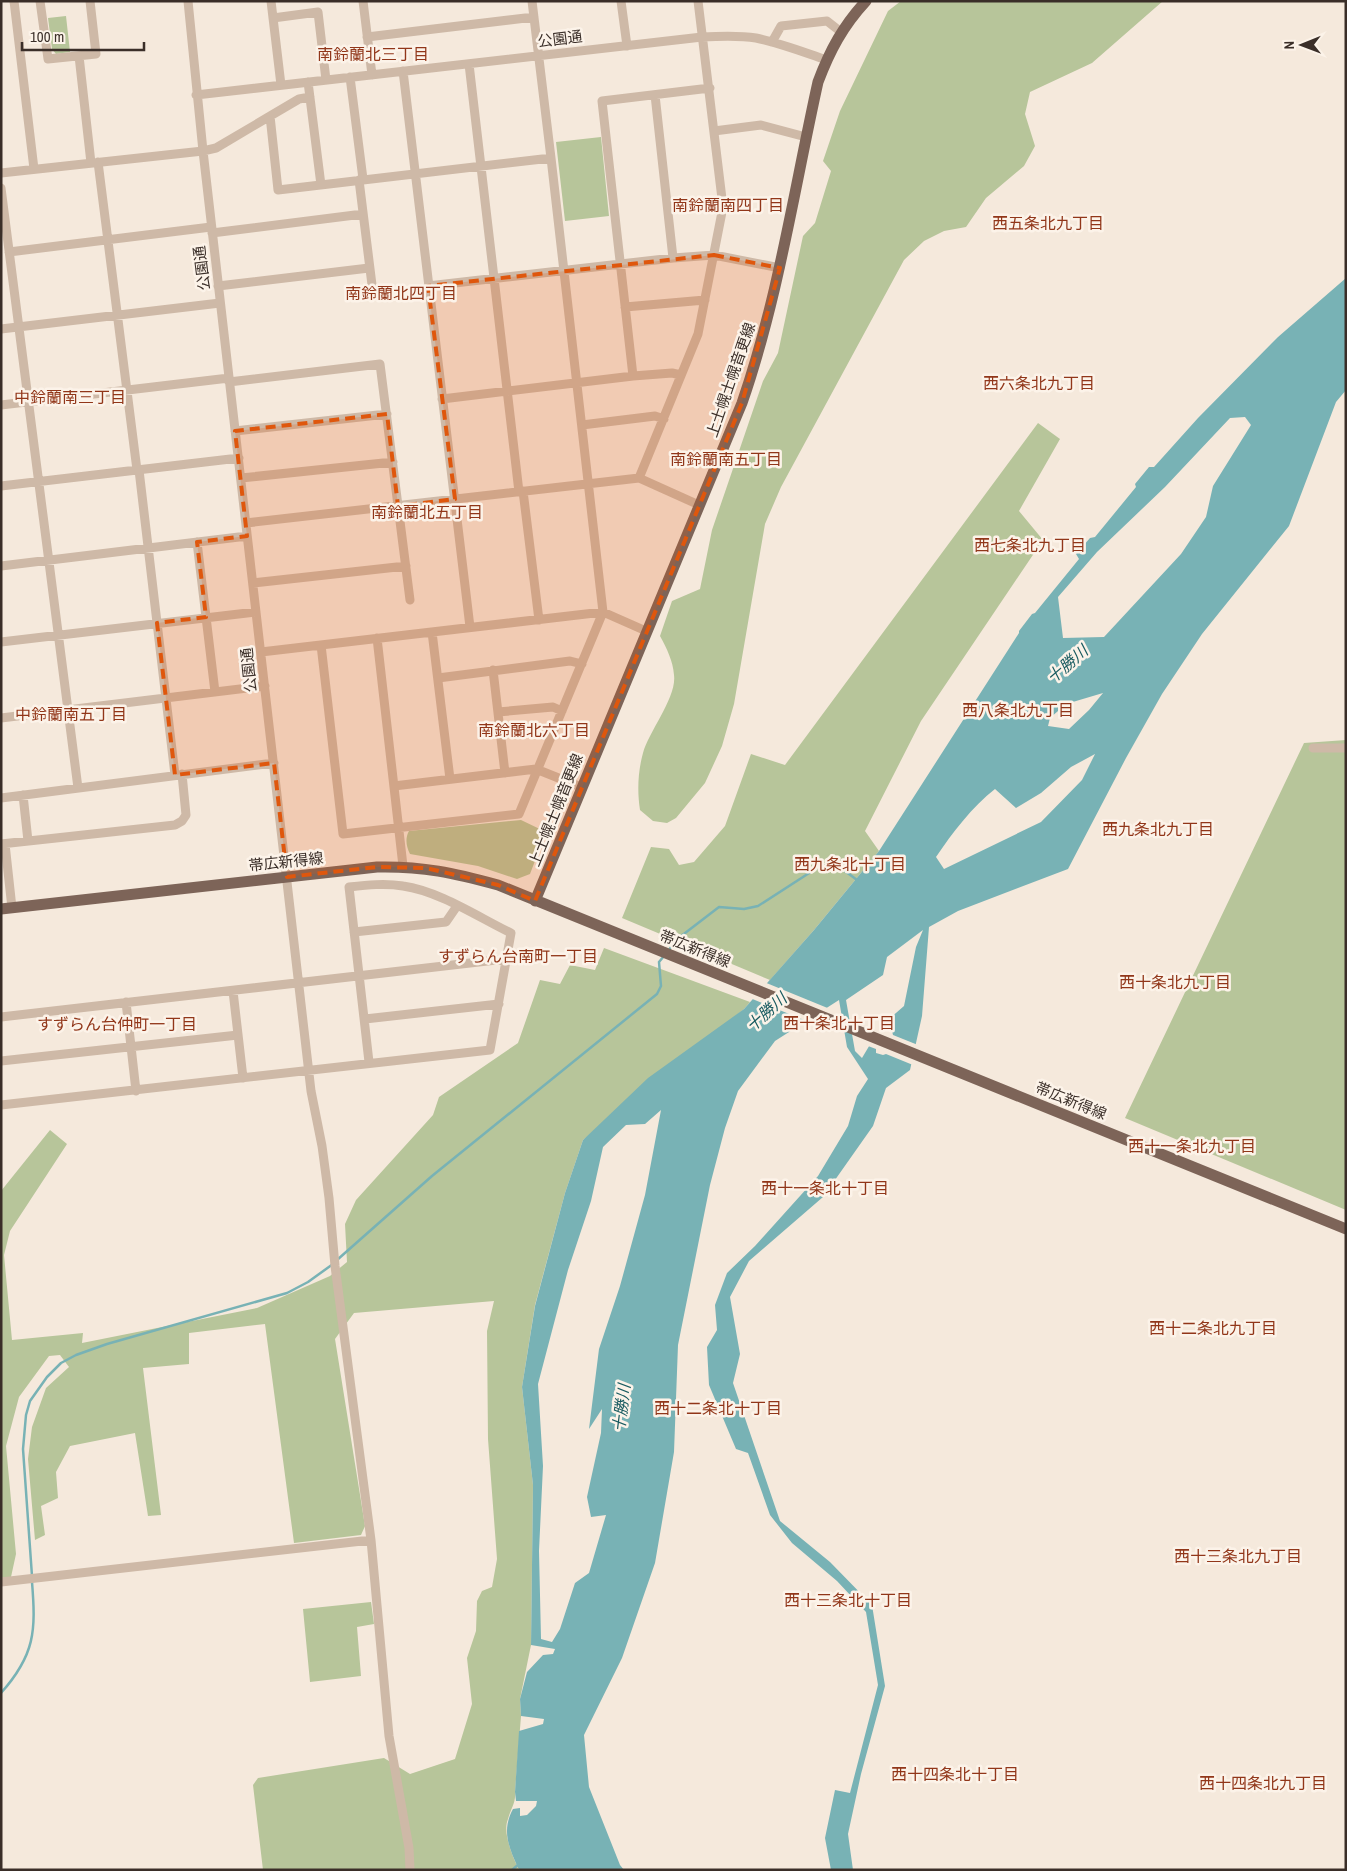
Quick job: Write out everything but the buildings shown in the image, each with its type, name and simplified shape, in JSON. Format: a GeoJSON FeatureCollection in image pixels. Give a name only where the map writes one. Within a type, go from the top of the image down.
{"type":"FeatureCollection","features":[{"type":"Feature","properties":{"kind":"main road","name":"上士幌士幌音更線"},"geometry":{"type":"LineString","coordinates":[[535,901],[742,403],[755,366],[780,268],[818,82],[826,60],[840,32],[866,1]]}},
{"type":"Feature","properties":{"kind":"main road","name":"帯広新得線"},"geometry":{"type":"LineString","coordinates":[[7,909],[377,867],[403,866],[449,872],[498,885],[1346,1229]]}},
{"type":"Feature","properties":{"kind":"street"},"geometry":{"type":"LineString","coordinates":[[14,1],[34,169]]}},
{"type":"Feature","properties":{"kind":"street"},"geometry":{"type":"LineString","coordinates":[[40,1],[48,59],[96,54],[90,1]]}},
{"type":"Feature","properties":{"kind":"street"},"geometry":{"type":"LineString","coordinates":[[188,1],[196,95]]}},
{"type":"Feature","properties":{"kind":"street"},"geometry":{"type":"LineString","coordinates":[[271,1],[281,85]]}},
{"type":"Feature","properties":{"kind":"street"},"geometry":{"type":"LineString","coordinates":[[363,1],[372,75]]}},
{"type":"Feature","properties":{"kind":"street"},"geometry":{"type":"LineString","coordinates":[[321,645],[343,834],[519,814],[536,769],[603,612],[532,1]]}},
{"type":"Feature","properties":{"kind":"street"},"geometry":{"type":"LineString","coordinates":[[621,1],[627,46]]}},
{"type":"Feature","properties":{"kind":"street"},"geometry":{"type":"LineString","coordinates":[[639,478],[698,334],[723,207],[698,1]]}},
{"type":"Feature","properties":{"kind":"street"},"geometry":{"type":"LineString","coordinates":[[273,18],[318,12],[326,80]]}},
{"type":"Feature","properties":{"kind":"street"},"geometry":{"type":"LineString","coordinates":[[368,37],[534,17]]}},
{"type":"Feature","properties":{"kind":"street"},"geometry":{"type":"LineString","coordinates":[[772,42],[780,26],[827,21],[840,32]]}},
{"type":"Feature","properties":{"kind":"street","name":"公園通"},"geometry":{"type":"LineString","coordinates":[[410,1870],[409,1848],[389,1736],[371,1540],[335,1266],[329,1198],[308,1070],[196,95],[702,37],[735,36],[772,42],[826,60]]}},
{"type":"Feature","properties":{"kind":"street"},"geometry":{"type":"LineString","coordinates":[[7,909],[3,844],[175,825],[182,821],[186,815],[166,697],[108,239],[79,56]]}},
{"type":"Feature","properties":{"kind":"street"},"geometry":{"type":"LineString","coordinates":[[469,64],[507,391],[539,620]]}},
{"type":"Feature","properties":{"kind":"street"},"geometry":{"type":"LineString","coordinates":[[404,71],[428,286],[470,627]]}},
{"type":"Feature","properties":{"kind":"street"},"geometry":{"type":"LineString","coordinates":[[350,77],[363,214],[373,292]]}},
{"type":"Feature","properties":{"kind":"street"},"geometry":{"type":"LineString","coordinates":[[308,82],[321,185]]}},
{"type":"Feature","properties":{"kind":"street"},"geometry":{"type":"LineString","coordinates":[[633,376],[602,101],[710,88]]}},
{"type":"Feature","properties":{"kind":"street"},"geometry":{"type":"LineString","coordinates":[[655,95],[674,258]]}},
{"type":"Feature","properties":{"kind":"street"},"geometry":{"type":"LineString","coordinates":[[1,173],[216,148],[299,99],[310,97]]}},
{"type":"Feature","properties":{"kind":"street"},"geometry":{"type":"LineString","coordinates":[[270,116],[278,190],[551,158]]}},
{"type":"Feature","properties":{"kind":"street"},"geometry":{"type":"LineString","coordinates":[[714,131],[761,125],[806,137]]}},
{"type":"Feature","properties":{"kind":"street"},"geometry":{"type":"LineString","coordinates":[[1,188],[78,788]]}},
{"type":"Feature","properties":{"kind":"street"},"geometry":{"type":"LineString","coordinates":[[9,252],[108,239],[363,214]]}},
{"type":"Feature","properties":{"kind":"street"},"geometry":{"type":"LineString","coordinates":[[428,286],[674,258],[714,256],[780,268]]}},
{"type":"Feature","properties":{"kind":"street"},"geometry":{"type":"LineString","coordinates":[[218,286],[369,268]]}},
{"type":"Feature","properties":{"kind":"street"},"geometry":{"type":"LineString","coordinates":[[625,307],[705,300]]}},
{"type":"Feature","properties":{"kind":"street"},"geometry":{"type":"LineString","coordinates":[[1,328],[220,302]]}},
{"type":"Feature","properties":{"kind":"street"},"geometry":{"type":"LineString","coordinates":[[1,405],[127,389],[380,364],[410,600]]}},
{"type":"Feature","properties":{"kind":"street"},"geometry":{"type":"LineString","coordinates":[[442,399],[633,376],[672,373],[681,375]]}},
{"type":"Feature","properties":{"kind":"street"},"geometry":{"type":"LineString","coordinates":[[235,430],[387,414]]}},
{"type":"Feature","properties":{"kind":"street"},"geometry":{"type":"LineString","coordinates":[[582,425],[655,416],[664,420]]}},
{"type":"Feature","properties":{"kind":"street"},"geometry":{"type":"LineString","coordinates":[[1,486],[238,458]]}},
{"type":"Feature","properties":{"kind":"street"},"geometry":{"type":"LineString","coordinates":[[241,478],[393,462]]}},
{"type":"Feature","properties":{"kind":"street"},"geometry":{"type":"LineString","coordinates":[[246,523],[639,478],[699,505]]}},
{"type":"Feature","properties":{"kind":"street"},"geometry":{"type":"LineString","coordinates":[[1,566],[248,536]]}},
{"type":"Feature","properties":{"kind":"street"},"geometry":{"type":"LineString","coordinates":[[197,542],[215,692]]}},
{"type":"Feature","properties":{"kind":"street"},"geometry":{"type":"LineString","coordinates":[[253,583],[406,566]]}},
{"type":"Feature","properties":{"kind":"street"},"geometry":{"type":"LineString","coordinates":[[1,642],[256,612]]}},
{"type":"Feature","properties":{"kind":"street"},"geometry":{"type":"LineString","coordinates":[[261,652],[603,612],[646,631]]}},
{"type":"Feature","properties":{"kind":"street"},"geometry":{"type":"LineString","coordinates":[[432,632],[450,779]]}},
{"type":"Feature","properties":{"kind":"street"},"geometry":{"type":"LineString","coordinates":[[377,638],[403,866]]}},
{"type":"Feature","properties":{"kind":"street"},"geometry":{"type":"LineString","coordinates":[[438,678],[570,661],[582,664]]}},
{"type":"Feature","properties":{"kind":"street"},"geometry":{"type":"LineString","coordinates":[[493,670],[505,773]]}},
{"type":"Feature","properties":{"kind":"street"},"geometry":{"type":"LineString","coordinates":[[1,718],[265,686]]}},
{"type":"Feature","properties":{"kind":"street"},"geometry":{"type":"LineString","coordinates":[[498,712],[554,707],[562,711]]}},
{"type":"Feature","properties":{"kind":"street"},"geometry":{"type":"LineString","coordinates":[[1313,748],[1346,748]]}},
{"type":"Feature","properties":{"kind":"street"},"geometry":{"type":"LineString","coordinates":[[1,798],[274,763]]}},
{"type":"Feature","properties":{"kind":"street"},"geometry":{"type":"LineString","coordinates":[[394,786],[536,769],[581,787]]}},
{"type":"Feature","properties":{"kind":"street"},"geometry":{"type":"LineString","coordinates":[[23,795],[28,841]]}},
{"type":"Feature","properties":{"kind":"street"},"geometry":{"type":"LineString","coordinates":[[1,1105],[136,1091],[369,1062],[490,1050],[511,933],[435,895],[404,886],[385,884],[349,887],[369,1062]]}},
{"type":"Feature","properties":{"kind":"street"},"geometry":{"type":"LineString","coordinates":[[354,932],[446,922],[457,906]]}},
{"type":"Feature","properties":{"kind":"street"},"geometry":{"type":"LineString","coordinates":[[1,1017],[360,975],[496,960],[506,961]]}},
{"type":"Feature","properties":{"kind":"street"},"geometry":{"type":"LineString","coordinates":[[233,991],[243,1078]]}},
{"type":"Feature","properties":{"kind":"street"},"geometry":{"type":"LineString","coordinates":[[126,1002],[136,1091]]}},
{"type":"Feature","properties":{"kind":"street"},"geometry":{"type":"LineString","coordinates":[[365,1019],[499,1004]]}},
{"type":"Feature","properties":{"kind":"street"},"geometry":{"type":"LineString","coordinates":[[1,1061],[238,1035]]}},
{"type":"Feature","properties":{"kind":"street"},"geometry":{"type":"LineString","coordinates":[[1,1582],[371,1540]]}},
{"type":"Feature","properties":{"kind":"highlighted area"},"geometry":{"type":"Polygon","coordinates":[[[714,255],[780,268],[742,403],[535,901],[498,885],[426,868],[377,867],[287,877],[274,763],[175,775],[157,623],[206,617],[197,542],[247,536],[235,431],[387,414],[398,506],[455,499],[428,286],[714,255]]]}},
{"type":"Feature","properties":{"kind":"green space"},"geometry":{"type":"Polygon","coordinates":[[[901,1],[1163,1],[1092,63],[1030,92],[1025,114],[1035,146],[1024,166],[986,198],[966,227],[944,231],[924,241],[904,260],[781,487],[765,524],[734,704],[722,746],[705,783],[676,818],[667,823],[653,821],[640,810],[638,781],[646,744],[667,704],[674,684],[671,660],[660,636],[672,601],[700,589],[712,530],[763,381],[778,353],[803,236],[815,223],[831,171],[823,161],[840,111],[888,11],[901,1]]]}},
{"type":"Feature","properties":{"kind":"green space"},"geometry":{"type":"Polygon","coordinates":[[[66,16],[70,52],[56,54],[52,49],[48,18],[66,16]]]}},
{"type":"Feature","properties":{"kind":"green space"},"geometry":{"type":"Polygon","coordinates":[[[601,137],[609,216],[565,221],[556,142],[601,137]]]}},
{"type":"Feature","properties":{"kind":"green space"},"geometry":{"type":"Polygon","coordinates":[[[1038,423],[1060,439],[1019,511],[1043,540],[921,721],[865,831],[879,851],[814,930],[770,980],[622,918],[651,847],[669,849],[679,865],[694,862],[725,826],[751,754],[785,765],[1038,423]]]}},
{"type":"Feature","properties":{"kind":"green space"},"geometry":{"type":"Polygon","coordinates":[[[1346,740],[1346,1210],[1125,1118],[1304,743],[1346,740]]]}},
{"type":"Feature","properties":{"kind":"green space"},"geometry":{"type":"Polygon","coordinates":[[[521,820],[546,832],[530,874],[517,879],[478,866],[410,854],[407,845],[409,831],[521,820]]]}},
{"type":"Feature","properties":{"kind":"green space"},"geometry":{"type":"Polygon","coordinates":[[[604,948],[750,1002],[744,1009],[583,1140],[565,1193],[535,1305],[522,1387],[533,1485],[531,1645],[520,1699],[521,1716],[515,1799],[506,1831],[509,1845],[519,1870],[263,1870],[253,1785],[258,1778],[384,1758],[410,1774],[455,1759],[472,1704],[467,1658],[476,1631],[477,1601],[482,1591],[492,1587],[497,1559],[488,1439],[487,1331],[494,1301],[354,1313],[335,1339],[365,1526],[361,1535],[294,1543],[265,1324],[189,1333],[189,1364],[143,1368],[161,1515],[148,1516],[135,1433],[70,1446],[56,1472],[58,1498],[41,1506],[45,1535],[35,1540],[28,1459],[32,1427],[46,1388],[69,1367],[60,1355],[49,1356],[19,1397],[6,1446],[16,1554],[11,1577],[1,1578],[1,1191],[50,1130],[67,1144],[10,1231],[4,1255],[12,1340],[83,1333],[82,1343],[257,1308],[330,1276],[347,1262],[345,1224],[356,1200],[433,1115],[439,1097],[518,1043],[540,980],[560,984],[570,965],[595,970],[604,948]]]}},
{"type":"Feature","properties":{"kind":"green space"},"geometry":{"type":"Polygon","coordinates":[[[371,1602],[374,1624],[357,1627],[361,1676],[310,1682],[303,1609],[371,1602]]]}},
{"type":"Feature","properties":{"kind":"water","name":"十勝川"},"geometry":{"type":"Polygon","coordinates":[[[1346,278],[1346,390],[1336,402],[1289,526],[1202,634],[1162,694],[1068,869],[958,911],[929,927],[922,1016],[910,1070],[886,1088],[873,1126],[823,1197],[749,1261],[730,1297],[740,1354],[733,1383],[780,1521],[830,1562],[872,1605],[885,1686],[861,1774],[848,1834],[853,1870],[831,1870],[825,1838],[835,1790],[850,1793],[878,1685],[866,1612],[837,1581],[792,1543],[770,1515],[748,1453],[736,1449],[709,1385],[707,1347],[717,1330],[715,1305],[727,1273],[755,1246],[818,1176],[848,1126],[857,1096],[868,1079],[847,1047],[839,1000],[775,1041],[738,1091],[725,1128],[710,1185],[678,1345],[674,1452],[655,1563],[622,1658],[584,1735],[589,1787],[620,1865],[624,1870],[519,1870],[508,1840],[507,1825],[509,1817],[513,1809],[520,1808],[520,1816],[527,1815],[536,1806],[537,1801],[516,1801],[519,1731],[543,1724],[544,1719],[521,1716],[520,1699],[527,1672],[543,1655],[553,1654],[555,1649],[531,1645],[533,1485],[522,1387],[535,1306],[565,1193],[583,1140],[648,1078],[744,1009],[814,930],[879,851],[1019,631],[1079,559],[1076,554],[1090,538],[1095,537],[1136,487],[1135,484],[1149,467],[1154,467],[1198,418],[1278,337],[1346,278]],[[1245,417],[1230,418],[1165,487],[1097,552],[1058,597],[1063,638],[1104,637],[1181,554],[1206,517],[1213,486],[1251,425],[1245,417]],[[1103,693],[1066,704],[1050,718],[1048,726],[1069,729],[1103,693]],[[1095,754],[1071,767],[1041,793],[1016,808],[995,789],[963,820],[936,857],[944,869],[1041,822],[1082,780],[1095,754]],[[923,930],[887,957],[883,975],[846,1000],[855,1051],[862,1058],[881,1026],[904,1006],[916,947],[923,930]],[[661,1110],[645,1124],[626,1125],[603,1147],[591,1201],[568,1270],[538,1384],[543,1466],[539,1551],[541,1639],[552,1642],[560,1629],[575,1583],[589,1573],[606,1515],[591,1517],[587,1497],[601,1433],[602,1409],[589,1429],[599,1349],[620,1286],[645,1195],[661,1110]]]}},
{"type":"Feature","properties":{"kind":"pier"},"geometry":{"type":"Polygon","coordinates":[[[764,982],[830,1009],[809,1022],[750,998],[764,982]]]}},
{"type":"Feature","properties":{"kind":"pier"},"geometry":{"type":"Polygon","coordinates":[[[877,1028],[892,1031],[893,1035],[918,1045],[913,1065],[886,1054],[876,1053],[876,1049],[868,1046],[877,1028]]]}},
{"type":"Feature","properties":{"kind":"waterway"},"geometry":{"type":"LineString","coordinates":[[669,950],[676,940],[719,907],[744,909],[758,906],[820,866],[836,866],[857,880]]}},
{"type":"Feature","properties":{"kind":"waterway"},"geometry":{"type":"LineString","coordinates":[[337,1260],[432,1176],[657,994],[661,986],[659,962],[664,956]]}},
{"type":"Feature","properties":{"kind":"waterway"},"geometry":{"type":"LineString","coordinates":[[32,1576],[23,1449],[26,1415],[30,1401],[47,1377],[61,1363],[76,1355],[107,1344],[287,1293],[308,1282],[333,1264]]}},
{"type":"Feature","properties":{"kind":"waterway"},"geometry":{"type":"LineString","coordinates":[[1,1693],[21,1667],[31,1642],[34,1615],[32,1582]]}},
{"type":"Feature","properties":{"kind":"waterway"},"geometry":{"type":"LineString","coordinates":[[512,1870],[519,1864]]}},
{"type":"Feature","properties":{"kind":"district","name":"南鈴蘭北三丁目"},"geometry":{"type":"Point","coordinates":[373,54]}},
{"type":"Feature","properties":{"kind":"district","name":"南鈴蘭南四丁目"},"geometry":{"type":"Point","coordinates":[728,205]}},
{"type":"Feature","properties":{"kind":"district","name":"西五条北九丁目"},"geometry":{"type":"Point","coordinates":[1048,223]}},
{"type":"Feature","properties":{"kind":"district","name":"南鈴蘭北四丁目"},"geometry":{"type":"Point","coordinates":[401,293]}},
{"type":"Feature","properties":{"kind":"district","name":"西六条北九丁目"},"geometry":{"type":"Point","coordinates":[1039,383]}},
{"type":"Feature","properties":{"kind":"district","name":"中鈴蘭南三丁目"},"geometry":{"type":"Point","coordinates":[70,397]}},
{"type":"Feature","properties":{"kind":"district","name":"南鈴蘭南五丁目"},"geometry":{"type":"Point","coordinates":[726,459]}},
{"type":"Feature","properties":{"kind":"district","name":"南鈴蘭北五丁目"},"geometry":{"type":"Point","coordinates":[427,512]}},
{"type":"Feature","properties":{"kind":"district","name":"西七条北九丁目"},"geometry":{"type":"Point","coordinates":[1030,545]}},
{"type":"Feature","properties":{"kind":"district","name":"西八条北九丁目"},"geometry":{"type":"Point","coordinates":[1018,710]}},
{"type":"Feature","properties":{"kind":"district","name":"中鈴蘭南五丁目"},"geometry":{"type":"Point","coordinates":[71,714]}},
{"type":"Feature","properties":{"kind":"district","name":"南鈴蘭北六丁目"},"geometry":{"type":"Point","coordinates":[534,730]}},
{"type":"Feature","properties":{"kind":"district","name":"西九条北九丁目"},"geometry":{"type":"Point","coordinates":[1158,829]}},
{"type":"Feature","properties":{"kind":"district","name":"西九条北十丁目"},"geometry":{"type":"Point","coordinates":[850,864]}},
{"type":"Feature","properties":{"kind":"district","name":"すずらん台南町一丁目"},"geometry":{"type":"Point","coordinates":[518,956]}},
{"type":"Feature","properties":{"kind":"district","name":"西十条北九丁目"},"geometry":{"type":"Point","coordinates":[1175,982]}},
{"type":"Feature","properties":{"kind":"district","name":"西十条北十丁目"},"geometry":{"type":"Point","coordinates":[839,1023]}},
{"type":"Feature","properties":{"kind":"district","name":"すずらん台仲町一丁目"},"geometry":{"type":"Point","coordinates":[117,1024]}},
{"type":"Feature","properties":{"kind":"district","name":"西十一条北九丁目"},"geometry":{"type":"Point","coordinates":[1192,1146]}},
{"type":"Feature","properties":{"kind":"district","name":"西十一条北十丁目"},"geometry":{"type":"Point","coordinates":[825,1188]}},
{"type":"Feature","properties":{"kind":"district","name":"西十二条北九丁目"},"geometry":{"type":"Point","coordinates":[1213,1328]}},
{"type":"Feature","properties":{"kind":"district","name":"西十二条北十丁目"},"geometry":{"type":"Point","coordinates":[718,1408]}},
{"type":"Feature","properties":{"kind":"district","name":"西十三条北九丁目"},"geometry":{"type":"Point","coordinates":[1238,1556]}},
{"type":"Feature","properties":{"kind":"district","name":"西十三条北十丁目"},"geometry":{"type":"Point","coordinates":[848,1600]}},
{"type":"Feature","properties":{"kind":"district","name":"西十四条北十丁目"},"geometry":{"type":"Point","coordinates":[955,1774]}},
{"type":"Feature","properties":{"kind":"district","name":"西十四条北九丁目"},"geometry":{"type":"Point","coordinates":[1263,1783]}}]}
